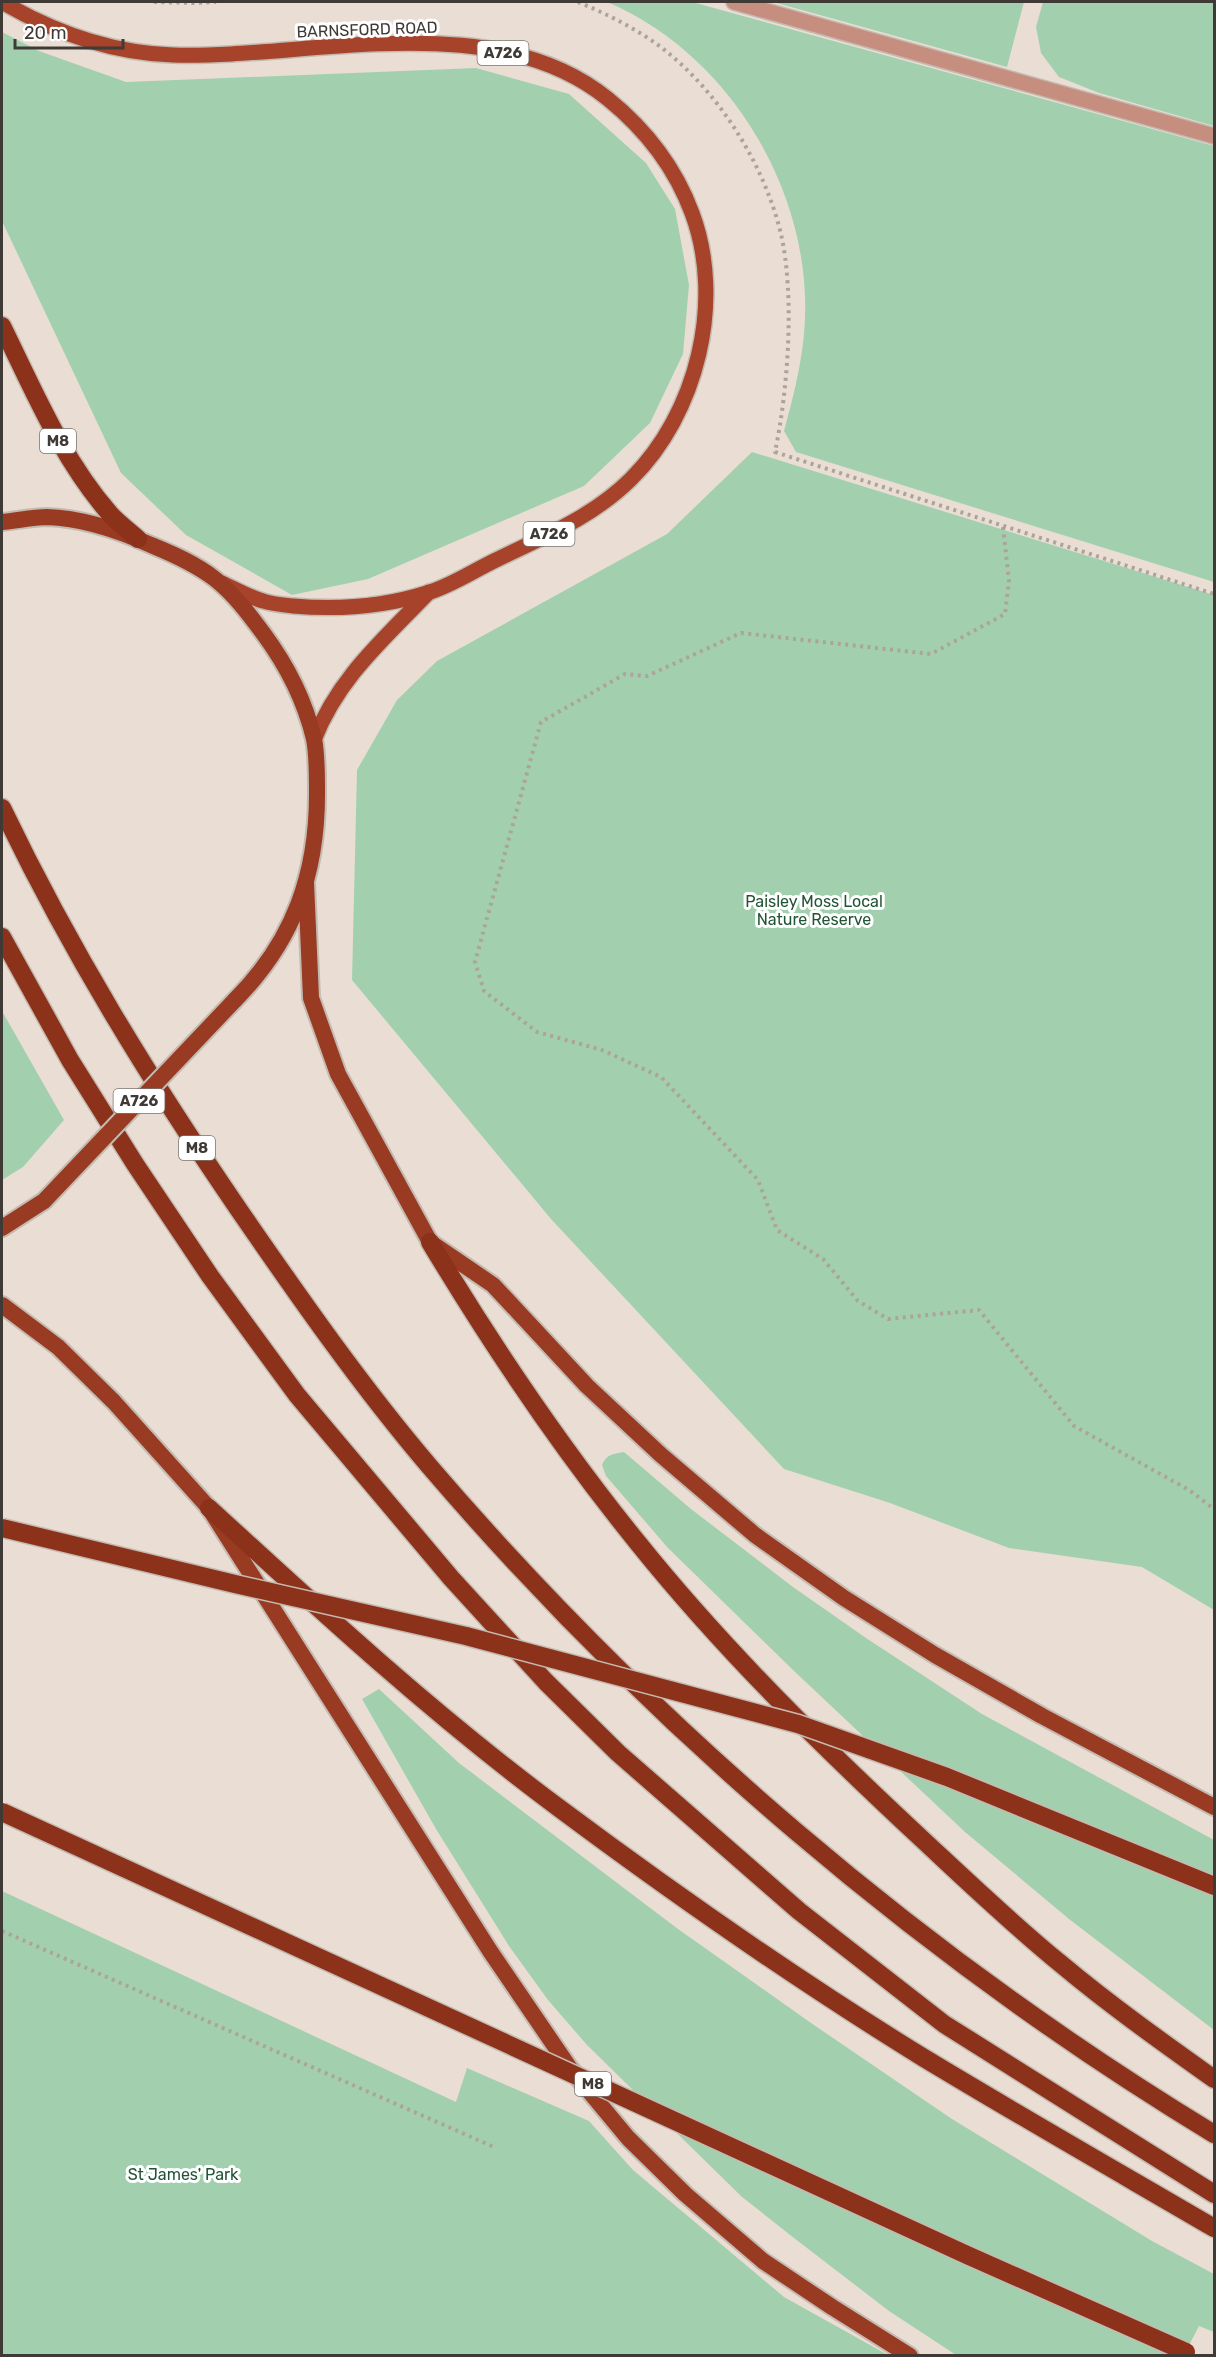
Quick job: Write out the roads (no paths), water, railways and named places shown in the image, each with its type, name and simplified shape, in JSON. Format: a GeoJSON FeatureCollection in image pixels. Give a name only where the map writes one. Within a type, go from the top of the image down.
{"type":"FeatureCollection","features":[{"type":"Feature","properties":{"kind":"highway","name":"M8"},"geometry":{"type":"LineString","coordinates":[[2,326],[59,444],[111,515],[138,539]]}},
{"type":"Feature","properties":{"kind":"highway","name":"A726"},"geometry":{"type":"LineString","coordinates":[[2,522],[46,517],[84,523],[138,539],[176,556],[216,580],[252,619],[283,663],[301,700],[314,740],[317,804],[306,883],[296,913],[282,941],[264,968],[44,1201],[2,1228]]}},
{"type":"Feature","properties":{"kind":"highway","name":"M8"},"geometry":{"type":"LineString","coordinates":[[2,808],[56,917],[106,1006],[178,1121],[254,1232],[340,1352],[428,1465],[554,1604],[679,1726],[797,1833],[1003,1994],[1168,2106],[1215,2134]]}},
{"type":"Feature","properties":{"kind":"highway"},"geometry":{"type":"LineString","coordinates":[[306,883],[310,998],[338,1074],[430,1242],[518,1383],[567,1451],[638,1544],[741,1662],[865,1786],[996,1907],[1089,1986],[1155,2038],[1215,2079]]}},
{"type":"Feature","properties":{"kind":"highway"},"geometry":{"type":"LineString","coordinates":[[2,937],[70,1060],[135,1164],[210,1276],[297,1395],[451,1578],[546,1682],[618,1754],[799,1911],[944,2024],[1215,2194]]}},
{"type":"Feature","properties":{"kind":"highway"},"geometry":{"type":"LineString","coordinates":[[430,1242],[493,1285],[587,1386],[661,1455],[756,1535],[826,1586],[935,1655],[1041,1716],[1215,1807]]}},
{"type":"Feature","properties":{"kind":"highway"},"geometry":{"type":"LineString","coordinates":[[2,1305],[58,1347],[114,1402],[209,1508],[352,1639],[437,1713],[558,1808],[721,1925],[923,2057],[1215,2228]]}},
{"type":"Feature","properties":{"kind":"highway"},"geometry":{"type":"LineString","coordinates":[[209,1508],[490,1951],[569,2067],[628,2138],[685,2194],[763,2260],[910,2355]]}},
{"type":"Feature","properties":{"kind":"highway"},"geometry":{"type":"LineString","coordinates":[[2,1528],[246,1587],[466,1636],[798,1724],[948,1777],[1215,1886]]}},
{"type":"Feature","properties":{"kind":"highway","name":"M8"},"geometry":{"type":"LineString","coordinates":[[2,1812],[945,2245],[1189,2354]]}},
{"type":"Feature","properties":{"kind":"main road","name":"BARNSFORD ROAD"},"geometry":{"type":"LineString","coordinates":[[2,3],[28,18],[61,32],[95,44],[130,51],[172,55],[212,54],[391,43],[444,43],[542,62],[603,95],[629,117],[656,147],[676,178],[692,213],[702,245],[705,279],[704,315],[700,349],[686,397],[672,426],[654,454],[630,480],[599,506],[568,525],[429,592],[358,608],[322,608],[263,602],[216,580]]}},
{"type":"Feature","properties":{"kind":"main road","name":"BARNSFORD ROAD"},"geometry":{"type":"LineString","coordinates":[[314,740],[333,698],[348,678],[429,592]]}},
{"type":"Feature","properties":{"kind":"lane"},"geometry":{"type":"LineString","coordinates":[[734,2],[1215,136]]}},
{"type":"Feature","properties":{"kind":"park label","name":"Paisley Moss Local Nature Reserve"},"geometry":{"type":"Point","coordinates":[814,910]}},
{"type":"Feature","properties":{"kind":"park label","name":"St James' Park"},"geometry":{"type":"Point","coordinates":[183,2174]}}]}
